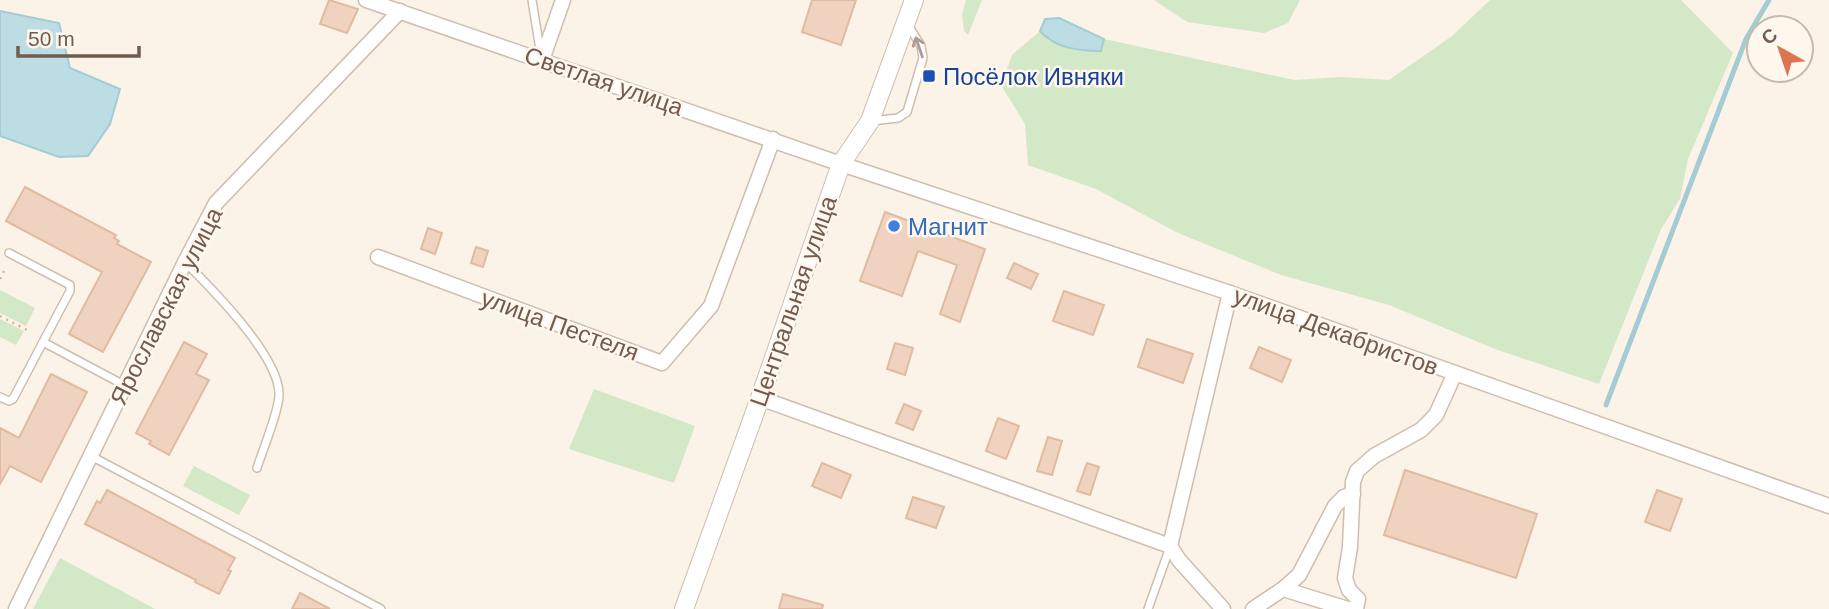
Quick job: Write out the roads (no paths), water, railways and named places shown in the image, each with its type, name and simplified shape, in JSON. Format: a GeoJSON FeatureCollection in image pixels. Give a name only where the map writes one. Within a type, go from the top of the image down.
{"type":"FeatureCollection","features":[{"type":"Feature","properties":{"kind":"street","name":"Светлая улица"},"geometry":{"type":"LineString","coordinates":[[366,0],[841,164]]}},
{"type":"Feature","properties":{"kind":"street"},"geometry":{"type":"LineString","coordinates":[[542,60],[563,0]]}},
{"type":"Feature","properties":{"kind":"street","name":"Центральная улица"},"geometry":{"type":"LineString","coordinates":[[684,609],[841,164],[870,121],[915,0]]}},
{"type":"Feature","properties":{"kind":"street","name":"Ярославская улица"},"geometry":{"type":"LineString","coordinates":[[16,609],[124,385],[216,203],[400,11]]}},
{"type":"Feature","properties":{"kind":"street","name":"улица Пестеля"},"geometry":{"type":"LineString","coordinates":[[378,257],[662,363],[711,306],[773,139]]}},
{"type":"Feature","properties":{"kind":"street","name":"улица Декабристов"},"geometry":{"type":"LineString","coordinates":[[841,164],[1230,293],[1829,506]]}},
{"type":"Feature","properties":{"kind":"street"},"geometry":{"type":"LineString","coordinates":[[1170,546],[1230,293]]}},
{"type":"Feature","properties":{"kind":"street"},"geometry":{"type":"LineString","coordinates":[[1356,609],[1359,599],[1349,590],[1345,578],[1350,547],[1353,482],[1357,471],[1374,456],[1421,430],[1436,415],[1455,373]]}},
{"type":"Feature","properties":{"kind":"street"},"geometry":{"type":"LineString","coordinates":[[760,398],[1170,546],[1223,609]]}},
{"type":"Feature","properties":{"kind":"street"},"geometry":{"type":"LineString","coordinates":[[1253,609],[1299,575],[1335,506],[1343,498],[1353,494]]}},
{"type":"Feature","properties":{"kind":"street"},"geometry":{"type":"LineString","coordinates":[[1283,589],[1348,609]]}},
{"type":"Feature","properties":{"kind":"lane"},"geometry":{"type":"LineString","coordinates":[[531,0],[542,60]]}},
{"type":"Feature","properties":{"kind":"lane"},"geometry":{"type":"LineString","coordinates":[[870,121],[898,118],[906,112],[923,58],[921,46],[906,22]]}},
{"type":"Feature","properties":{"kind":"lane"},"geometry":{"type":"LineString","coordinates":[[0,397],[9,401],[13,399],[70,291],[70,285],[9,253]]}},
{"type":"Feature","properties":{"kind":"lane"},"geometry":{"type":"LineString","coordinates":[[185,262],[223,300],[276,375],[280,396],[257,468]]}},
{"type":"Feature","properties":{"kind":"lane"},"geometry":{"type":"LineString","coordinates":[[43,342],[124,385]]}},
{"type":"Feature","properties":{"kind":"lane"},"geometry":{"type":"LineString","coordinates":[[90,456],[381,609]]}},
{"type":"Feature","properties":{"kind":"lane"},"geometry":{"type":"LineString","coordinates":[[1148,609],[1170,546]]}},
{"type":"Feature","properties":{"kind":"water"},"geometry":{"type":"Polygon","coordinates":[[[0,11],[59,23],[70,68],[120,89],[110,124],[88,156],[59,157],[0,136],[0,11]]]}},
{"type":"Feature","properties":{"kind":"water"},"geometry":{"type":"Polygon","coordinates":[[[1059,18],[1104,39],[1101,51],[1068,47],[1046,37],[1040,31],[1045,19],[1059,18]]]}},
{"type":"Feature","properties":{"kind":"waterway"},"geometry":{"type":"LineString","coordinates":[[1606,405],[1746,39],[1769,0]]}},
{"type":"Feature","properties":{"kind":"place","name":"Посёлок Ивняки"},"geometry":{"type":"Point","coordinates":[929,76]}},
{"type":"Feature","properties":{"kind":"place","name":"Магнит"},"geometry":{"type":"Point","coordinates":[894,226]}}]}
